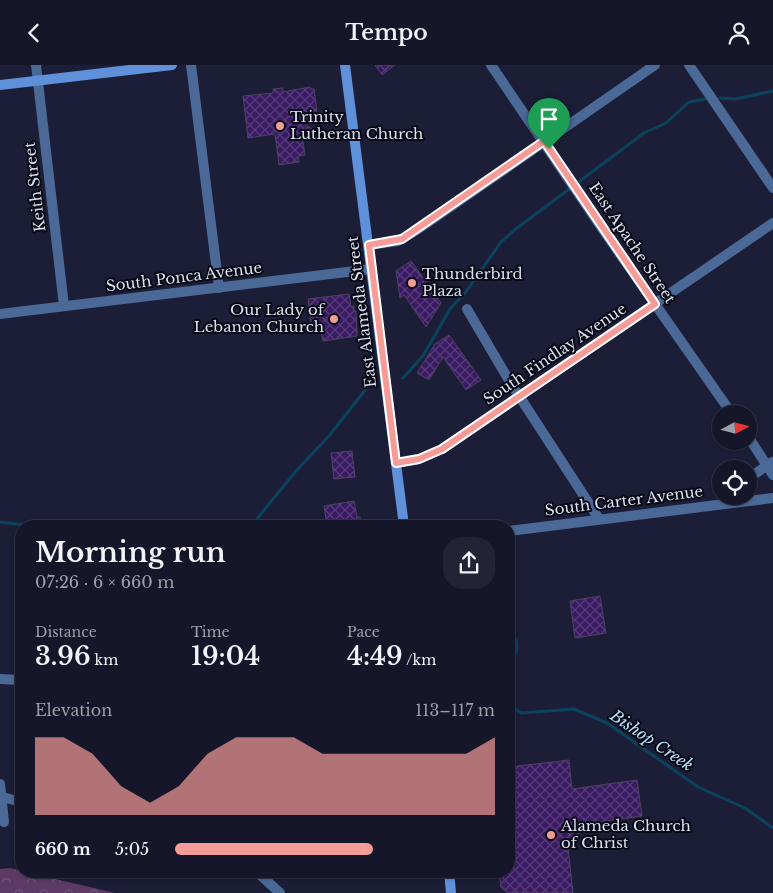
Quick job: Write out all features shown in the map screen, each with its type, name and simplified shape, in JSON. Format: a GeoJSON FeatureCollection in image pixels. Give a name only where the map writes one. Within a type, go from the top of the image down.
{"type":"FeatureCollection","features":[{"type":"Feature","properties":{"kind":"main road"},"geometry":{"type":"LineString","coordinates":[[0,85],[172,65]]}},
{"type":"Feature","properties":{"kind":"main road","name":"East Alameda Street"},"geometry":{"type":"LineString","coordinates":[[345,65],[403,520]]}},
{"type":"Feature","properties":{"kind":"main road"},"geometry":{"type":"LineString","coordinates":[[450,878],[452,893]]}},
{"type":"Feature","properties":{"kind":"street","name":"Keith Street"},"geometry":{"type":"LineString","coordinates":[[36,65],[64,307]]}},
{"type":"Feature","properties":{"kind":"street"},"geometry":{"type":"LineString","coordinates":[[190,65],[219,288]]}},
{"type":"Feature","properties":{"kind":"street","name":"East Apache Street"},"geometry":{"type":"LineString","coordinates":[[492,65],[726,405]]}},
{"type":"Feature","properties":{"kind":"street"},"geometry":{"type":"LineString","coordinates":[[369,245],[402,239],[654,65]]}},
{"type":"Feature","properties":{"kind":"street"},"geometry":{"type":"LineString","coordinates":[[689,65],[773,188]]}},
{"type":"Feature","properties":{"kind":"street","name":"South Findlay Avenue"},"geometry":{"type":"LineString","coordinates":[[396,463],[419,459],[442,449],[773,223]]}},
{"type":"Feature","properties":{"kind":"street","name":"South Ponca Avenue"},"geometry":{"type":"LineString","coordinates":[[0,314],[372,269]]}},
{"type":"Feature","properties":{"kind":"street"},"geometry":{"type":"LineString","coordinates":[[467,309],[598,519]]}},
{"type":"Feature","properties":{"kind":"street"},"geometry":{"type":"LineString","coordinates":[[757,474],[771,467],[758,450]]}},
{"type":"Feature","properties":{"kind":"street","name":"South Carter Avenue"},"geometry":{"type":"LineString","coordinates":[[515,530],[773,498]]}},
{"type":"Feature","properties":{"kind":"street"},"geometry":{"type":"LineString","coordinates":[[0,679],[15,680]]}},
{"type":"Feature","properties":{"kind":"street"},"geometry":{"type":"LineString","coordinates":[[0,784],[4,822]]}},
{"type":"Feature","properties":{"kind":"street"},"geometry":{"type":"LineString","coordinates":[[2,797],[15,800]]}},
{"type":"Feature","properties":{"kind":"street"},"geometry":{"type":"LineString","coordinates":[[264,878],[280,893]]}},
{"type":"Feature","properties":{"kind":"green space"},"geometry":{"type":"Polygon","coordinates":[[[0,869],[15,869],[15,878],[52,878],[115,893],[0,893],[0,869]]]}},
{"type":"Feature","properties":{"kind":"building"},"geometry":{"type":"Polygon","coordinates":[[[375,65],[395,65],[382,75],[375,65]]]}},
{"type":"Feature","properties":{"kind":"building","name":"Trinity Lutheran Church"},"geometry":{"type":"Polygon","coordinates":[[[310,87],[314,89],[317,113],[322,112],[323,121],[303,123],[315,131],[308,140],[302,135],[305,155],[298,156],[299,162],[279,165],[275,134],[248,138],[243,96],[273,93],[273,89],[283,88],[283,92],[310,87]]]}},
{"type":"Feature","properties":{"kind":"building","name":"Thunderbird Plaza"},"geometry":{"type":"Polygon","coordinates":[[[411,261],[441,303],[426,327],[404,295],[400,298],[396,271],[411,261]]]}},
{"type":"Feature","properties":{"kind":"building","name":"Our Lady of Lebanon Church"},"geometry":{"type":"Polygon","coordinates":[[[349,294],[351,307],[354,306],[354,311],[356,311],[357,336],[323,341],[321,332],[312,333],[308,299],[349,294]]]}},
{"type":"Feature","properties":{"kind":"building"},"geometry":{"type":"Polygon","coordinates":[[[449,335],[481,380],[466,390],[443,357],[429,380],[417,373],[435,344],[449,335]]]}},
{"type":"Feature","properties":{"kind":"building"},"geometry":{"type":"Polygon","coordinates":[[[352,451],[355,477],[334,479],[331,453],[352,451]]]}},
{"type":"Feature","properties":{"kind":"building"},"geometry":{"type":"Polygon","coordinates":[[[354,501],[357,517],[360,517],[360,520],[326,520],[324,506],[354,501]]]}},
{"type":"Feature","properties":{"kind":"building"},"geometry":{"type":"Polygon","coordinates":[[[600,596],[606,633],[575,638],[570,601],[600,596]]]}},
{"type":"Feature","properties":{"kind":"building"},"geometry":{"type":"Polygon","coordinates":[[[569,760],[572,789],[637,780],[642,816],[600,822],[601,828],[582,830],[568,848],[573,893],[508,893],[501,887],[500,878],[515,878],[515,766],[569,760]]]}},
{"type":"Feature","properties":{"kind":"waterway"},"geometry":{"type":"LineString","coordinates":[[720,98],[735,99],[773,91]]}},
{"type":"Feature","properties":{"kind":"waterway"},"geometry":{"type":"LineString","coordinates":[[403,378],[423,356],[450,309],[466,292],[501,242],[644,133],[666,123],[689,102],[705,99]]}},
{"type":"Feature","properties":{"kind":"waterway"},"geometry":{"type":"LineString","coordinates":[[256,520],[296,471],[329,436],[366,389]]}},
{"type":"Feature","properties":{"kind":"waterway","name":"Bishop Creek"},"geometry":{"type":"LineString","coordinates":[[0,522],[15,524]]}},
{"type":"Feature","properties":{"kind":"waterway","name":"Bishop Creek"},"geometry":{"type":"LineString","coordinates":[[515,637],[517,646],[515,655]]}},
{"type":"Feature","properties":{"kind":"waterway","name":"Bishop Creek"},"geometry":{"type":"LineString","coordinates":[[515,709],[521,713],[574,709],[607,723],[698,787],[745,808],[773,828]]}},
{"type":"Feature","properties":{"kind":"place","name":"Trinity Lutheran Church"},"geometry":{"type":"Point","coordinates":[280,126]}},
{"type":"Feature","properties":{"kind":"place","name":"Thunderbird Plaza"},"geometry":{"type":"Point","coordinates":[412,283]}},
{"type":"Feature","properties":{"kind":"place","name":"Our Lady of Lebanon Church"},"geometry":{"type":"Point","coordinates":[334,319]}},
{"type":"Feature","properties":{"kind":"place","name":"Alameda Church of Christ"},"geometry":{"type":"Point","coordinates":[551,835]}},
{"type":"Feature","properties":{"kind":"route"},"geometry":{"type":"LineString","coordinates":[[544,141],[549,149],[655,304],[442,449],[419,459],[396,463],[369,245],[402,239],[544,141]]}}]}
